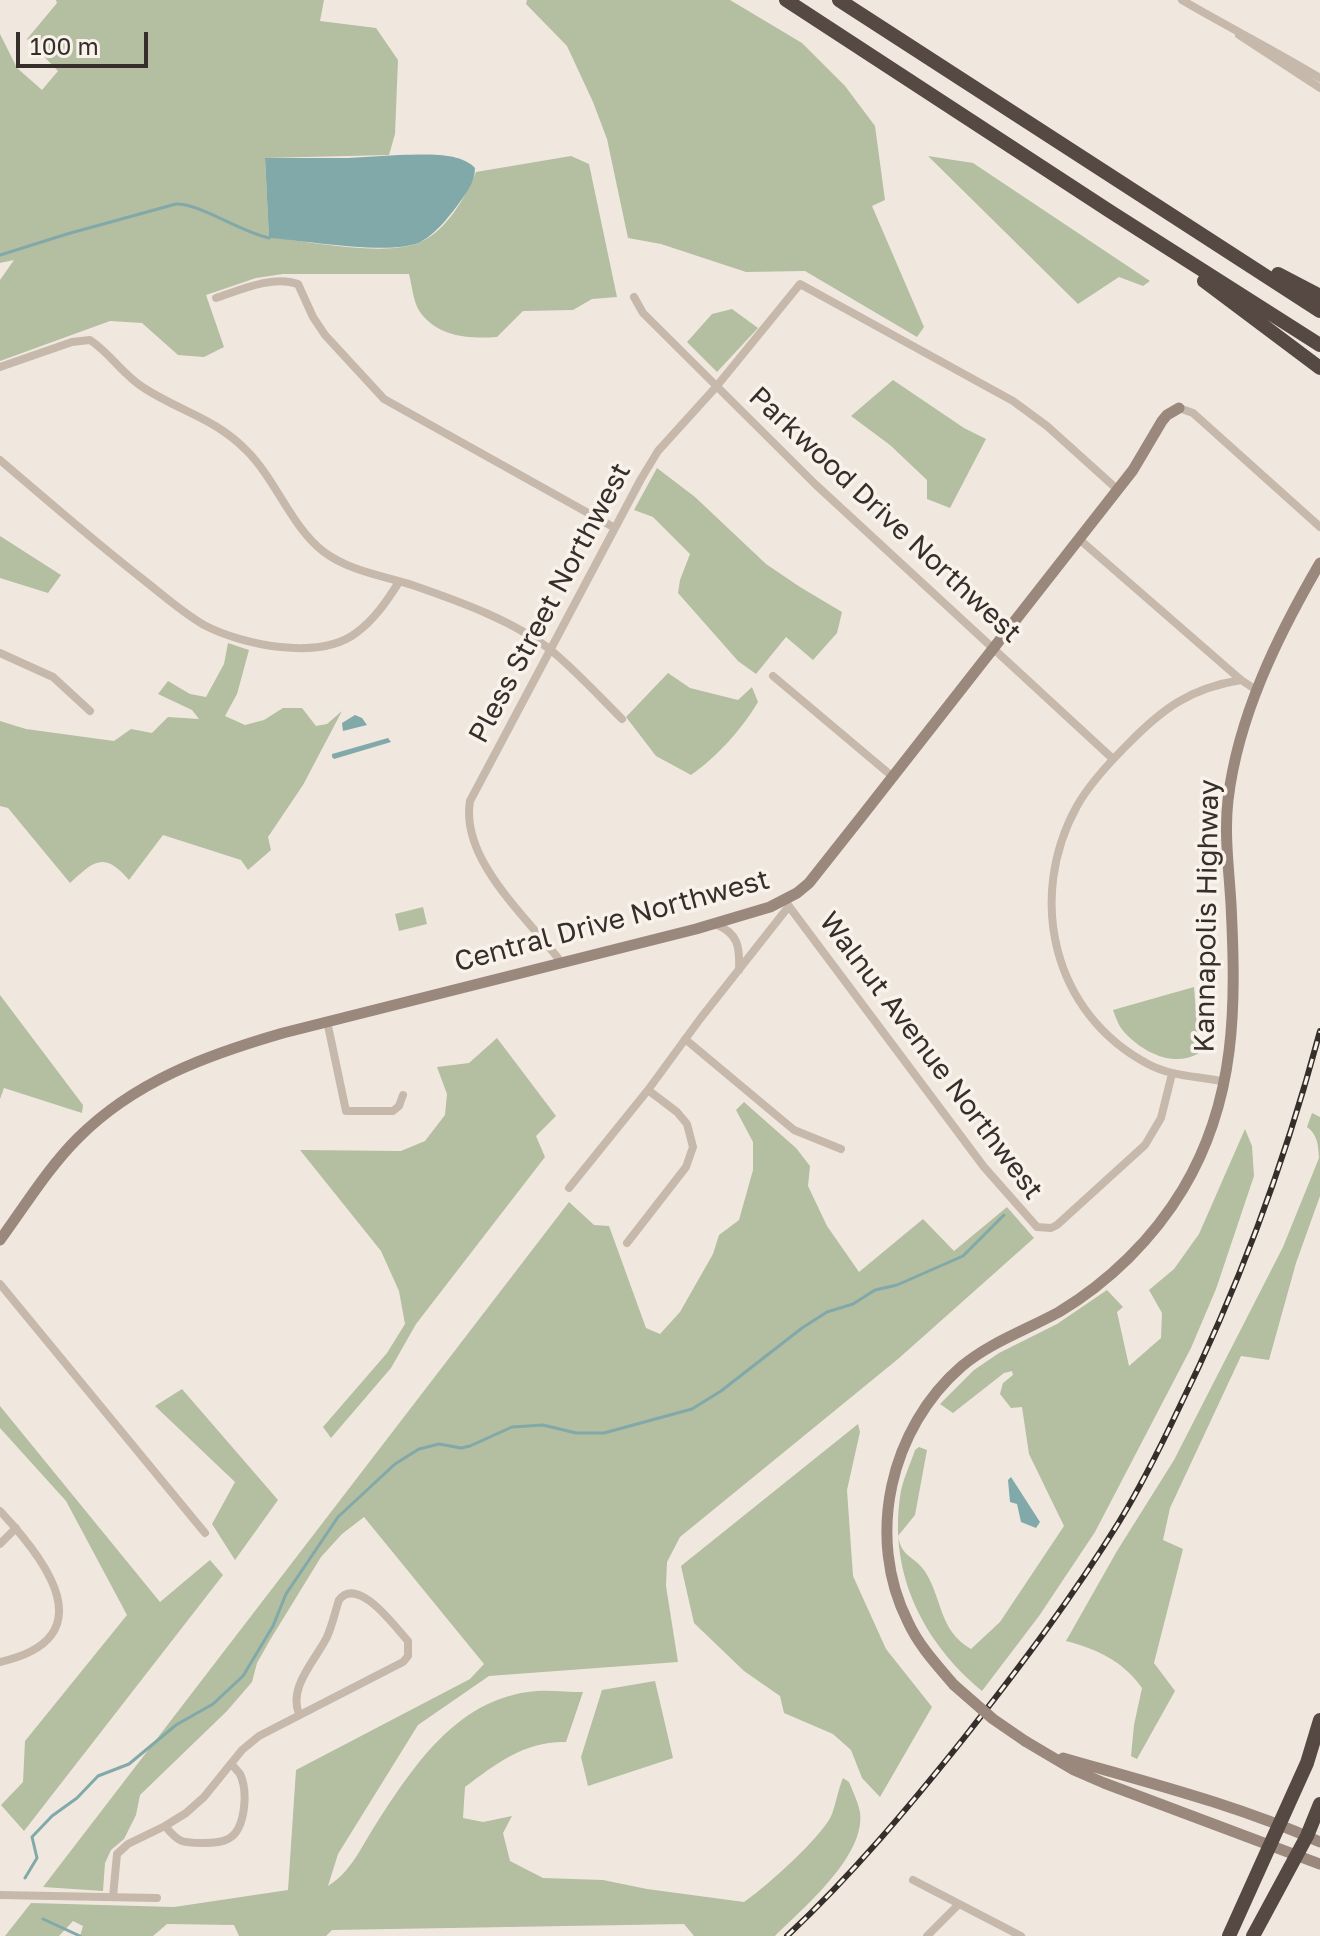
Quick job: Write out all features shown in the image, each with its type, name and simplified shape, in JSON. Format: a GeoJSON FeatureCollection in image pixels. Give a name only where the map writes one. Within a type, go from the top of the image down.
{"type":"FeatureCollection","features":[{"type":"Feature","properties":{"kind":"highway"},"geometry":{"type":"LineString","coordinates":[[786,0],[1320,345]]}},
{"type":"Feature","properties":{"kind":"highway"},"geometry":{"type":"LineString","coordinates":[[839,0],[1320,311]]}},
{"type":"Feature","properties":{"kind":"highway"},"geometry":{"type":"LineString","coordinates":[[1111,212],[1320,368]]}},
{"type":"Feature","properties":{"kind":"highway"},"geometry":{"type":"LineString","coordinates":[[1197,232],[1320,296]]}},
{"type":"Feature","properties":{"kind":"highway"},"geometry":{"type":"LineString","coordinates":[[1229,1936],[1307,1763],[1320,1720]]}},
{"type":"Feature","properties":{"kind":"highway"},"geometry":{"type":"LineString","coordinates":[[1253,1936],[1297,1856],[1313,1839],[1320,1804]]}},
{"type":"Feature","properties":{"kind":"main road","name":"Central Drive Northwest"},"geometry":{"type":"LineString","coordinates":[[0,1240],[48,1173],[77,1140],[128,1098],[179,1068],[219,1051],[327,1021],[787,903],[809,883],[1118,490],[1162,421],[1179,408]]}},
{"type":"Feature","properties":{"kind":"main road","name":"Kannapolis Highway"},"geometry":{"type":"LineString","coordinates":[[1320,563],[1284,631],[1258,691],[1238,751],[1228,801],[1235,998],[1225,1082],[1207,1140],[1195,1167],[1168,1211],[1139,1248],[1111,1275],[1078,1300],[992,1345],[961,1367],[931,1401],[905,1443],[889,1499],[888,1559],[908,1622],[928,1654],[954,1685],[993,1719],[1074,1770],[1320,1864]]}},
{"type":"Feature","properties":{"kind":"main road","name":"Kannapolis Highway"},"geometry":{"type":"LineString","coordinates":[[1047,1753],[1152,1781],[1280,1824],[1313,1839]]}},
{"type":"Feature","properties":{"kind":"street"},"geometry":{"type":"LineString","coordinates":[[1182,0],[1320,78]]}},
{"type":"Feature","properties":{"kind":"street"},"geometry":{"type":"LineString","coordinates":[[1236,31],[1246,41],[1320,88]]}},
{"type":"Feature","properties":{"kind":"street"},"geometry":{"type":"LineString","coordinates":[[216,298],[268,283],[288,280],[298,284],[325,335],[384,399],[615,528]]}},
{"type":"Feature","properties":{"kind":"street","name":"Pless Street Northwest"},"geometry":{"type":"LineString","coordinates":[[561,962],[477,851],[469,826],[470,804],[477,784],[658,451],[716,387],[800,284],[1013,401],[1047,426],[1118,490]]}},
{"type":"Feature","properties":{"kind":"street","name":"Parkwood Drive Northwest"},"geometry":{"type":"LineString","coordinates":[[634,297],[643,313],[815,484],[1113,759]]}},
{"type":"Feature","properties":{"kind":"street"},"geometry":{"type":"LineString","coordinates":[[0,367],[72,342],[90,340],[143,388],[229,434],[268,476],[315,544],[326,554],[346,565],[481,612],[522,632],[550,650],[622,719]]}},
{"type":"Feature","properties":{"kind":"street"},"geometry":{"type":"LineString","coordinates":[[1179,408],[1193,413],[1320,527]]}},
{"type":"Feature","properties":{"kind":"street"},"geometry":{"type":"LineString","coordinates":[[0,460],[186,613],[224,634],[282,647],[323,646],[340,642],[355,635],[373,618],[399,582]]}},
{"type":"Feature","properties":{"kind":"street"},"geometry":{"type":"LineString","coordinates":[[1079,539],[1243,682],[1258,691]]}},
{"type":"Feature","properties":{"kind":"street"},"geometry":{"type":"LineString","coordinates":[[0,653],[53,677],[90,711]]}},
{"type":"Feature","properties":{"kind":"street"},"geometry":{"type":"LineString","coordinates":[[773,676],[893,777]]}},
{"type":"Feature","properties":{"kind":"street"},"geometry":{"type":"LineString","coordinates":[[1225,1082],[1172,1074],[1139,1059],[1092,1020],[1078,1002],[1063,970],[1052,899],[1054,873],[1064,835],[1084,794],[1113,759],[1165,708],[1207,687],[1243,682]]}},
{"type":"Feature","properties":{"kind":"street"},"geometry":{"type":"LineString","coordinates":[[569,1188],[648,1090],[787,903]]}},
{"type":"Feature","properties":{"kind":"street","name":"Walnut Avenue Northwest"},"geometry":{"type":"LineString","coordinates":[[787,903],[984,1167],[1037,1227],[1057,1225],[1145,1145],[1161,1118],[1172,1074]]}},
{"type":"Feature","properties":{"kind":"street"},"geometry":{"type":"LineString","coordinates":[[714,923],[727,928],[737,938],[739,970]]}},
{"type":"Feature","properties":{"kind":"street"},"geometry":{"type":"LineString","coordinates":[[327,1021],[346,1111],[393,1111],[399,1106],[403,1095]]}},
{"type":"Feature","properties":{"kind":"street"},"geometry":{"type":"LineString","coordinates":[[685,1039],[794,1130],[841,1149]]}},
{"type":"Feature","properties":{"kind":"street"},"geometry":{"type":"LineString","coordinates":[[627,1243],[686,1167],[693,1147],[687,1124],[677,1112],[648,1090]]}},
{"type":"Feature","properties":{"kind":"street"},"geometry":{"type":"LineString","coordinates":[[0,1284],[205,1533]]}},
{"type":"Feature","properties":{"kind":"street"},"geometry":{"type":"LineString","coordinates":[[0,1511],[53,1579],[59,1610],[53,1631],[32,1653],[0,1662]]}},
{"type":"Feature","properties":{"kind":"street"},"geometry":{"type":"LineString","coordinates":[[0,1544],[16,1528]]}},
{"type":"Feature","properties":{"kind":"street"},"geometry":{"type":"LineString","coordinates":[[113,1897],[117,1854],[128,1844],[165,1826],[204,1797],[249,1743],[403,1662],[408,1656],[408,1641],[369,1599],[359,1594],[342,1595],[327,1637],[296,1692],[295,1703],[299,1714]]}},
{"type":"Feature","properties":{"kind":"street"},"geometry":{"type":"LineString","coordinates":[[165,1826],[177,1840],[186,1843],[220,1842],[234,1835],[242,1818],[243,1789],[240,1775],[232,1764]]}},
{"type":"Feature","properties":{"kind":"street"},"geometry":{"type":"LineString","coordinates":[[913,1880],[1021,1936]]}},
{"type":"Feature","properties":{"kind":"street"},"geometry":{"type":"LineString","coordinates":[[0,1895],[157,1898]]}},
{"type":"Feature","properties":{"kind":"street"},"geometry":{"type":"LineString","coordinates":[[927,1936],[959,1904]]}},
{"type":"Feature","properties":{"kind":"green space"},"geometry":{"type":"Polygon","coordinates":[[[56,0],[324,0],[320,21],[376,28],[398,60],[395,134],[389,155],[265,158],[269,237],[366,248],[404,247],[428,238],[446,223],[476,172],[571,156],[589,164],[617,297],[592,299],[573,310],[523,311],[497,337],[476,337],[455,335],[427,320],[416,303],[409,274],[283,274],[256,278],[206,295],[224,347],[204,357],[178,355],[142,323],[110,321],[0,361],[0,280],[14,260],[0,263],[0,34],[17,68],[42,90],[58,71],[27,39],[57,3],[56,0]]]}},
{"type":"Feature","properties":{"kind":"green space"},"geometry":{"type":"Polygon","coordinates":[[[527,0],[730,0],[802,43],[845,86],[875,126],[885,200],[872,206],[924,327],[917,337],[805,271],[746,272],[661,244],[628,238],[607,139],[593,102],[567,46],[526,4],[527,0]]]}},
{"type":"Feature","properties":{"kind":"green space"},"geometry":{"type":"Polygon","coordinates":[[[928,156],[973,163],[1150,281],[1143,286],[1119,277],[1078,304],[928,156]]]}},
{"type":"Feature","properties":{"kind":"green space"},"geometry":{"type":"Polygon","coordinates":[[[732,309],[758,328],[717,372],[687,342],[712,314],[732,309]]]}},
{"type":"Feature","properties":{"kind":"green space"},"geometry":{"type":"Polygon","coordinates":[[[893,380],[964,428],[986,439],[950,508],[927,499],[927,480],[890,445],[851,416],[893,380]]]}},
{"type":"Feature","properties":{"kind":"green space"},"geometry":{"type":"Polygon","coordinates":[[[657,468],[695,497],[766,564],[842,612],[837,633],[813,660],[786,637],[756,674],[738,661],[678,593],[690,554],[653,517],[634,510],[657,468]]]}},
{"type":"Feature","properties":{"kind":"green space"},"geometry":{"type":"Polygon","coordinates":[[[0,536],[61,575],[48,593],[0,578],[0,536]]]}},
{"type":"Feature","properties":{"kind":"green space"},"geometry":{"type":"Polygon","coordinates":[[[228,643],[249,650],[237,694],[225,716],[245,725],[264,720],[283,708],[302,708],[316,726],[327,724],[342,711],[303,785],[268,837],[271,850],[248,870],[241,860],[163,835],[129,880],[113,865],[99,862],[70,883],[8,808],[0,806],[0,721],[26,729],[114,741],[131,729],[152,733],[168,717],[199,719],[192,710],[158,694],[168,681],[190,694],[206,697],[224,664],[228,643]]]}},
{"type":"Feature","properties":{"kind":"green space"},"geometry":{"type":"Polygon","coordinates":[[[668,673],[690,688],[738,700],[752,687],[758,702],[728,742],[691,775],[656,756],[626,717],[668,673]]]}},
{"type":"Feature","properties":{"kind":"green space"},"geometry":{"type":"Polygon","coordinates":[[[423,907],[427,924],[399,931],[395,914],[423,907]]]}},
{"type":"Feature","properties":{"kind":"green space"},"geometry":{"type":"Polygon","coordinates":[[[1194,987],[1199,1053],[1189,1057],[1170,1059],[1141,1047],[1123,1031],[1113,1010],[1194,987]]]}},
{"type":"Feature","properties":{"kind":"green space"},"geometry":{"type":"Polygon","coordinates":[[[0,995],[83,1105],[82,1113],[4,1088],[0,1099],[0,995]]]}},
{"type":"Feature","properties":{"kind":"green space"},"geometry":{"type":"Polygon","coordinates":[[[497,1038],[556,1116],[536,1136],[545,1157],[416,1324],[391,1368],[331,1438],[323,1427],[387,1353],[405,1324],[399,1291],[381,1251],[300,1150],[401,1151],[425,1141],[445,1115],[447,1094],[437,1067],[469,1063],[497,1038]]]}},
{"type":"Feature","properties":{"kind":"green space"},"geometry":{"type":"Polygon","coordinates":[[[744,1102],[796,1148],[810,1166],[808,1186],[827,1226],[859,1272],[923,1219],[954,1251],[1007,1207],[1034,1238],[898,1359],[680,1537],[667,1562],[666,1586],[678,1662],[489,1676],[418,1725],[338,1854],[328,1886],[350,1866],[405,1781],[438,1740],[479,1709],[502,1698],[541,1691],[583,1692],[566,1742],[524,1749],[465,1787],[463,1818],[483,1822],[512,1816],[503,1833],[510,1861],[543,1878],[603,1880],[744,1902],[779,1874],[818,1835],[832,1814],[843,1778],[849,1782],[858,1804],[859,1829],[843,1863],[816,1896],[775,1936],[694,1936],[684,1924],[332,1930],[326,1936],[239,1936],[234,1925],[167,1924],[153,1936],[80,1936],[83,1926],[73,1921],[59,1936],[5,1936],[31,1903],[174,1907],[288,1890],[296,1770],[470,1679],[484,1664],[364,1517],[342,1534],[321,1557],[257,1663],[252,1682],[227,1711],[140,1795],[136,1815],[124,1839],[111,1850],[105,1863],[103,1891],[43,1887],[569,1202],[594,1225],[609,1226],[646,1328],[660,1334],[680,1312],[713,1254],[719,1235],[739,1220],[753,1170],[753,1142],[736,1110],[744,1102]]]}},
{"type":"Feature","properties":{"kind":"green space"},"geometry":{"type":"Polygon","coordinates":[[[1312,1113],[1320,1117],[1320,1196],[1296,1263],[1269,1360],[1241,1356],[1170,1508],[1163,1540],[1183,1549],[1154,1663],[1175,1691],[1137,1759],[1131,1756],[1142,1688],[1126,1670],[1108,1657],[1066,1641],[1174,1460],[1283,1247],[1319,1158],[1315,1137],[1307,1127],[1312,1113]]]}},
{"type":"Feature","properties":{"kind":"green space"},"geometry":{"type":"Polygon","coordinates":[[[1245,1129],[1252,1146],[1254,1176],[1216,1289],[1191,1348],[1095,1532],[1039,1616],[982,1691],[961,1672],[927,1628],[906,1579],[899,1540],[905,1552],[924,1570],[952,1633],[971,1649],[1000,1622],[1064,1526],[1029,1454],[1022,1407],[1011,1408],[1000,1394],[1003,1383],[1013,1375],[1012,1371],[1004,1373],[953,1413],[940,1404],[974,1370],[999,1353],[1057,1324],[1107,1290],[1123,1307],[1117,1312],[1129,1366],[1161,1338],[1162,1313],[1149,1290],[1174,1269],[1199,1234],[1245,1129]]]}},
{"type":"Feature","properties":{"kind":"green space"},"geometry":{"type":"Polygon","coordinates":[[[182,1389],[278,1500],[235,1560],[212,1524],[235,1482],[155,1406],[182,1389]]]}},
{"type":"Feature","properties":{"kind":"green space"},"geometry":{"type":"Polygon","coordinates":[[[0,1406],[160,1602],[210,1560],[223,1575],[24,1831],[1,1805],[23,1782],[25,1741],[127,1615],[66,1501],[0,1428],[0,1406]]]}},
{"type":"Feature","properties":{"kind":"green space"},"geometry":{"type":"Polygon","coordinates":[[[858,1424],[860,1432],[847,1490],[853,1576],[886,1649],[932,1707],[880,1797],[862,1778],[851,1750],[833,1734],[784,1713],[780,1696],[744,1671],[694,1623],[681,1566],[858,1424]]]}},
{"type":"Feature","properties":{"kind":"green space"},"geometry":{"type":"Polygon","coordinates":[[[919,1447],[927,1450],[915,1515],[899,1535],[901,1491],[915,1450],[919,1447]]]}},
{"type":"Feature","properties":{"kind":"green space"},"geometry":{"type":"Polygon","coordinates":[[[655,1681],[673,1758],[588,1786],[581,1757],[602,1690],[655,1681]]]}},
{"type":"Feature","properties":{"kind":"water"},"geometry":{"type":"Polygon","coordinates":[[[450,156],[475,168],[463,198],[441,225],[422,241],[409,246],[371,248],[269,238],[265,158],[450,156]]]}},
{"type":"Feature","properties":{"kind":"water"},"geometry":{"type":"Polygon","coordinates":[[[355,715],[367,725],[343,731],[342,723],[355,715]]]}},
{"type":"Feature","properties":{"kind":"water"},"geometry":{"type":"Polygon","coordinates":[[[388,738],[391,742],[334,759],[332,757],[332,754],[388,738]]]}},
{"type":"Feature","properties":{"kind":"water"},"geometry":{"type":"Polygon","coordinates":[[[1011,1477],[1040,1522],[1036,1528],[1021,1522],[1017,1504],[1010,1502],[1008,1480],[1011,1477]]]}},
{"type":"Feature","properties":{"kind":"waterway"},"geometry":{"type":"LineString","coordinates":[[0,255],[176,204],[196,208],[269,238]]}},
{"type":"Feature","properties":{"kind":"waterway"},"geometry":{"type":"LineString","coordinates":[[25,1878],[37,1858],[32,1837],[52,1816],[77,1798],[98,1776],[129,1764],[176,1725],[213,1704],[243,1676],[273,1626],[286,1594],[338,1517],[395,1464],[419,1449],[439,1444],[461,1448],[470,1446],[512,1427],[543,1425],[576,1433],[604,1433],[692,1409],[827,1312],[853,1304],[875,1290],[897,1285],[963,1256],[1004,1215]]}},
{"type":"Feature","properties":{"kind":"waterway"},"geometry":{"type":"LineString","coordinates":[[43,1919],[80,1936]]}},
{"type":"Feature","properties":{"kind":"railway"},"geometry":{"type":"LineString","coordinates":[[787,1936],[879,1840],[964,1738],[1064,1605],[1127,1508],[1157,1453],[1221,1318],[1276,1177],[1320,1031]]}}]}
